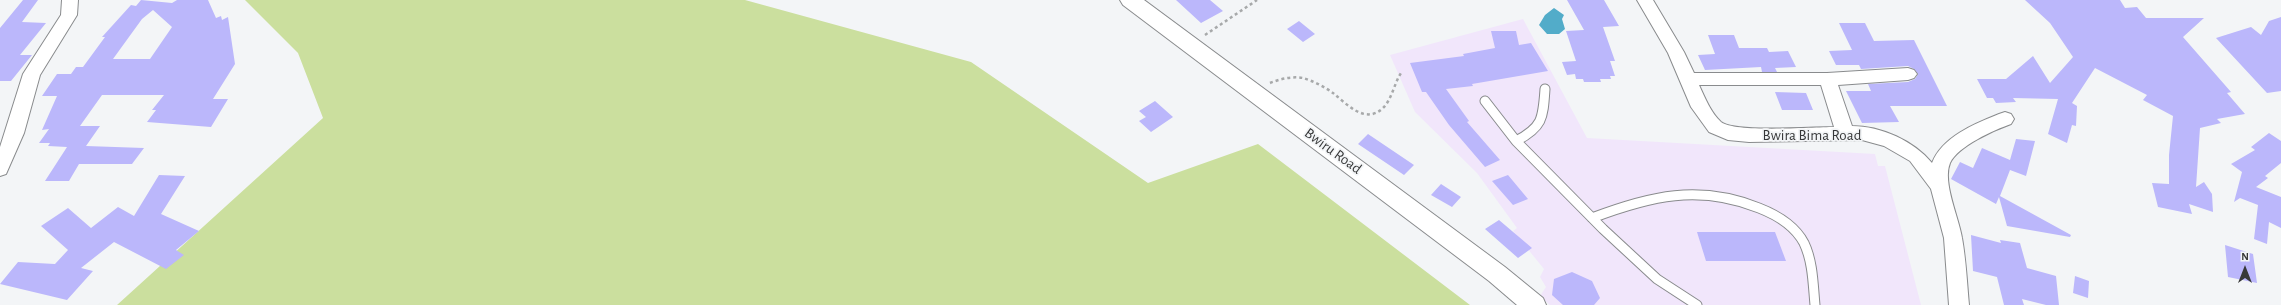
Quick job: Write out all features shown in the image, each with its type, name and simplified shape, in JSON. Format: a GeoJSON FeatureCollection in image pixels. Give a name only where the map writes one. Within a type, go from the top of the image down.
{"type":"FeatureCollection","features":[{"type":"Feature","properties":{"kind":"main road","name":"Bwiru Road"},"geometry":{"type":"LineString","coordinates":[[1130,0],[1497,274],[1534,305]]}},
{"type":"Feature","properties":{"kind":"street"},"geometry":{"type":"LineString","coordinates":[[0,169],[8,130],[32,74],[51,46],[69,15],[70,0]]}},
{"type":"Feature","properties":{"kind":"street","name":"Bwira Bima Road"},"geometry":{"type":"LineString","coordinates":[[1645,0],[1676,52],[1700,107],[1715,127],[1728,133],[1783,135],[1845,132],[1877,136],[1903,147],[1916,156],[1940,187],[1953,238],[1959,305]]}},
{"type":"Feature","properties":{"kind":"street"},"geometry":{"type":"LineString","coordinates":[[1689,79],[1827,79],[1908,74]]}},
{"type":"Feature","properties":{"kind":"street"},"geometry":{"type":"LineString","coordinates":[[1827,79],[1845,132]]}},
{"type":"Feature","properties":{"kind":"street"},"geometry":{"type":"LineString","coordinates":[[1940,187],[1940,166],[1944,156],[1971,135],[1990,124],[2005,119]]}},
{"type":"Feature","properties":{"kind":"lane"},"geometry":{"type":"LineString","coordinates":[[1516,141],[1532,133],[1540,125],[1545,89]]}},
{"type":"Feature","properties":{"kind":"lane"},"geometry":{"type":"LineString","coordinates":[[1485,101],[1516,141],[1592,218],[1657,279],[1697,305]]}},
{"type":"Feature","properties":{"kind":"lane"},"geometry":{"type":"LineString","coordinates":[[1592,218],[1629,203],[1657,197],[1689,194],[1719,195],[1746,202],[1777,216],[1795,231],[1806,248],[1813,281],[1815,305]]}},
{"type":"Feature","properties":{"kind":"path"},"geometry":{"type":"LineString","coordinates":[[1190,45],[1257,0]]}},
{"type":"Feature","properties":{"kind":"path"},"geometry":{"type":"LineString","coordinates":[[1252,92],[1282,78],[1305,78],[1333,93],[1357,113],[1371,114],[1383,108],[1401,73]]}},
{"type":"Feature","properties":{"kind":"shaded area"},"geometry":{"type":"Polygon","coordinates":[[[1523,19],[1587,138],[1875,154],[1878,166],[1885,166],[1921,305],[1550,305],[1540,296],[1546,287],[1540,277],[1544,269],[1513,231],[1517,228],[1477,173],[1415,112],[1390,55],[1523,19]]]}},
{"type":"Feature","properties":{"kind":"green space"},"geometry":{"type":"Polygon","coordinates":[[[245,0],[745,0],[971,62],[1148,183],[1258,144],[1470,305],[117,305],[323,118],[298,53],[245,0]]]}},
{"type":"Feature","properties":{"kind":"water"},"geometry":{"type":"Polygon","coordinates":[[[1554,8],[1564,15],[1562,19],[1565,29],[1559,34],[1547,34],[1539,25],[1545,15],[1554,8]]]}},
{"type":"Feature","properties":{"kind":"building"},"geometry":{"type":"Polygon","coordinates":[[[23,0],[38,0],[22,22],[46,23],[20,55],[32,55],[11,81],[0,81],[0,28],[23,0]]]}},
{"type":"Feature","properties":{"kind":"building"},"geometry":{"type":"Polygon","coordinates":[[[141,0],[172,3],[177,0],[208,0],[216,18],[221,16],[222,20],[228,17],[235,64],[213,99],[228,99],[211,127],[147,122],[156,110],[152,110],[164,95],[102,95],[80,126],[100,126],[86,146],[144,148],[132,164],[79,164],[69,181],[45,181],[67,147],[48,146],[50,143],[39,143],[49,129],[42,130],[57,96],[42,96],[57,74],[71,74],[76,67],[83,67],[105,37],[102,37],[131,5],[136,6],[141,0]],[[153,10],[142,19],[113,59],[150,59],[172,27],[153,10]]]}},
{"type":"Feature","properties":{"kind":"building"},"geometry":{"type":"Polygon","coordinates":[[[1176,0],[1210,0],[1223,11],[1201,23],[1176,0]]]}},
{"type":"Feature","properties":{"kind":"building"},"geometry":{"type":"Polygon","coordinates":[[[1567,0],[1604,0],[1619,26],[1603,27],[1615,61],[1610,61],[1615,76],[1610,76],[1611,79],[1600,79],[1601,82],[1584,82],[1583,79],[1576,79],[1575,74],[1567,75],[1562,62],[1576,61],[1566,31],[1584,30],[1567,0]]]}},
{"type":"Feature","properties":{"kind":"building"},"geometry":{"type":"Polygon","coordinates":[[[2025,0],[2120,0],[2125,8],[2137,7],[2146,18],[2204,18],[2183,37],[2231,92],[2227,93],[2245,114],[2217,119],[2221,123],[2200,128],[2196,187],[2204,182],[2212,194],[2213,212],[2189,204],[2192,214],[2158,207],[2152,183],[2169,184],[2169,155],[2173,116],[2143,100],[2147,95],[2095,68],[2072,103],[2077,106],[2076,126],[2072,125],[2067,143],[2048,134],[2058,99],[2013,98],[2016,102],[1996,103],[1993,98],[1987,98],[1977,79],[2006,79],[2033,56],[2050,83],[2073,57],[2050,23],[2025,0]]]}},
{"type":"Feature","properties":{"kind":"building"},"geometry":{"type":"Polygon","coordinates":[[[2281,17],[2281,91],[2267,93],[2216,38],[2251,27],[2261,35],[2269,21],[2281,17]]]}},
{"type":"Feature","properties":{"kind":"building"},"geometry":{"type":"Polygon","coordinates":[[[1299,21],[1315,34],[1303,42],[1287,29],[1299,21]]]}},
{"type":"Feature","properties":{"kind":"building"},"geometry":{"type":"Polygon","coordinates":[[[1839,23],[1865,23],[1874,41],[1914,40],[1947,106],[1890,106],[1899,122],[1862,123],[1846,91],[1871,91],[1868,84],[1908,82],[1915,79],[1918,74],[1914,69],[1908,66],[1861,69],[1859,65],[1836,65],[1829,51],[1852,50],[1839,23]]]}},
{"type":"Feature","properties":{"kind":"building"},"geometry":{"type":"Polygon","coordinates":[[[1491,31],[1516,31],[1519,45],[1531,43],[1548,71],[1472,84],[1473,86],[1446,89],[1469,121],[1467,122],[1500,160],[1485,167],[1449,125],[1426,92],[1422,92],[1410,63],[1464,56],[1463,54],[1495,48],[1491,31]]]}},
{"type":"Feature","properties":{"kind":"building"},"geometry":{"type":"Polygon","coordinates":[[[1708,35],[1734,35],[1739,48],[1767,48],[1769,52],[1788,51],[1796,67],[1775,68],[1777,72],[1762,72],[1761,67],[1705,70],[1698,55],[1715,54],[1708,35]]]}},
{"type":"Feature","properties":{"kind":"building"},"geometry":{"type":"Polygon","coordinates":[[[1775,92],[1806,93],[1813,110],[1782,110],[1775,92]]]}},
{"type":"Feature","properties":{"kind":"building"},"geometry":{"type":"Polygon","coordinates":[[[1155,101],[1173,117],[1151,132],[1139,121],[1146,117],[1139,111],[1155,101]]]}},
{"type":"Feature","properties":{"kind":"building"},"geometry":{"type":"Polygon","coordinates":[[[2269,133],[2281,141],[2281,163],[2265,176],[2268,178],[2256,187],[2281,197],[2281,228],[2269,222],[2267,244],[2254,239],[2258,205],[2240,198],[2234,202],[2242,172],[2231,164],[2255,150],[2251,147],[2269,133]]]}},
{"type":"Feature","properties":{"kind":"building"},"geometry":{"type":"Polygon","coordinates":[[[1368,134],[1414,165],[1404,175],[1358,144],[1368,134]]]}},
{"type":"Feature","properties":{"kind":"building"},"geometry":{"type":"Polygon","coordinates":[[[2016,139],[2035,141],[2026,176],[2010,170],[2000,196],[2071,235],[2070,237],[2007,226],[1999,197],[1996,204],[1951,179],[1960,162],[1973,168],[1982,148],[2010,160],[2016,139]]]}},
{"type":"Feature","properties":{"kind":"building"},"geometry":{"type":"Polygon","coordinates":[[[159,175],[185,176],[161,214],[199,231],[176,250],[184,255],[166,269],[114,242],[81,268],[93,271],[67,300],[0,284],[18,262],[55,264],[68,250],[41,226],[68,208],[91,228],[118,207],[134,216],[159,175]]]}},
{"type":"Feature","properties":{"kind":"building"},"geometry":{"type":"Polygon","coordinates":[[[1508,175],[1528,199],[1513,205],[1492,181],[1508,175]]]}},
{"type":"Feature","properties":{"kind":"building"},"geometry":{"type":"Polygon","coordinates":[[[1441,184],[1461,197],[1452,207],[1431,195],[1441,184]]]}},
{"type":"Feature","properties":{"kind":"building"},"geometry":{"type":"Polygon","coordinates":[[[1499,220],[1532,248],[1518,258],[1485,229],[1499,220]]]}},
{"type":"Feature","properties":{"kind":"building"},"geometry":{"type":"Polygon","coordinates":[[[1697,232],[1775,232],[1786,261],[1706,261],[1697,232]]]}},
{"type":"Feature","properties":{"kind":"building"},"geometry":{"type":"Polygon","coordinates":[[[1971,235],[2001,243],[2000,240],[2020,243],[2027,268],[2056,276],[2059,305],[2046,305],[2022,299],[2024,305],[2004,305],[1997,277],[1973,271],[1971,235]]]}},
{"type":"Feature","properties":{"kind":"building"},"geometry":{"type":"Polygon","coordinates":[[[2225,245],[2253,254],[2257,283],[2228,277],[2225,245]]]}},
{"type":"Feature","properties":{"kind":"building"},"geometry":{"type":"Polygon","coordinates":[[[1572,272],[1592,281],[1600,298],[1594,305],[1563,305],[1552,295],[1554,279],[1572,272]]]}},
{"type":"Feature","properties":{"kind":"building"},"geometry":{"type":"Polygon","coordinates":[[[2075,276],[2089,281],[2088,298],[2073,293],[2075,276]]]}}]}
